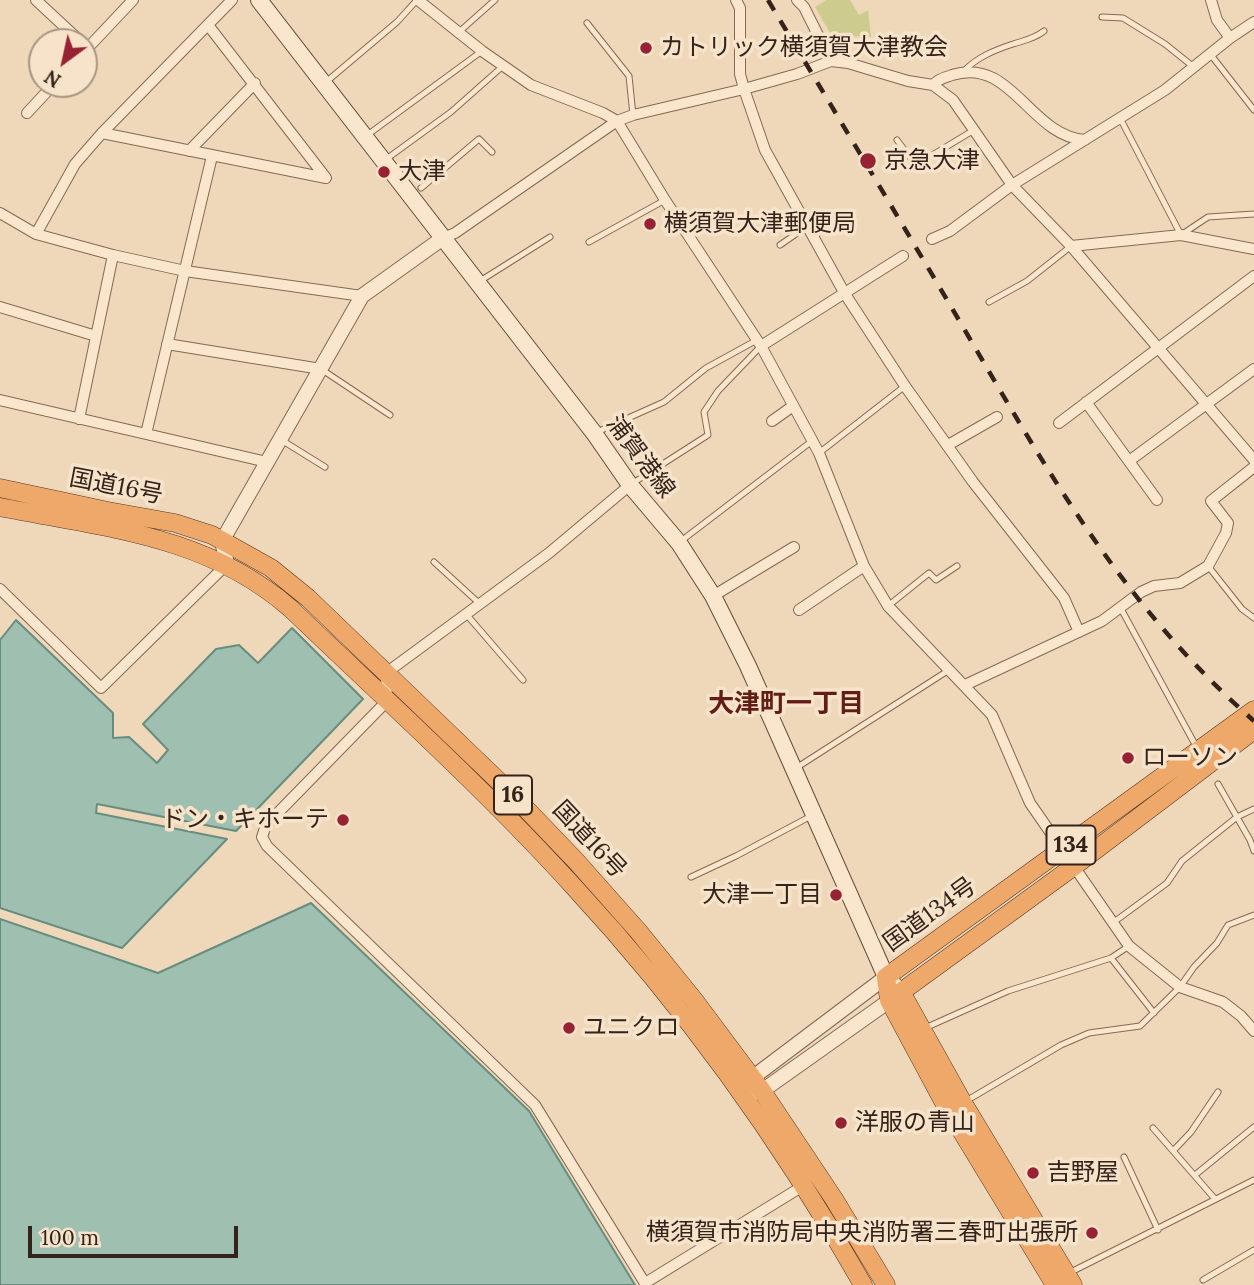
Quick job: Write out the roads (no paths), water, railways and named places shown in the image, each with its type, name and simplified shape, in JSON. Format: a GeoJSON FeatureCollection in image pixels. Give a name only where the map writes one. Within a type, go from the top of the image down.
{"type":"FeatureCollection","features":[{"type":"Feature","properties":{"kind":"highway","name":"国道16号"},"geometry":{"type":"LineString","coordinates":[[0,488],[175,523],[222,541],[265,564],[289,582],[510,792],[606,894],[676,977],[757,1084],[834,1199],[886,1285]]}},
{"type":"Feature","properties":{"kind":"highway","name":"国道16号"},"geometry":{"type":"LineString","coordinates":[[0,507],[191,548],[227,564],[278,597],[503,812],[583,896],[657,983],[743,1096],[803,1186],[863,1285]]}},
{"type":"Feature","properties":{"kind":"highway","name":"国道134号"},"geometry":{"type":"LineString","coordinates":[[1065,1281],[942,1100],[886,977],[1254,710]]}},
{"type":"Feature","properties":{"kind":"highway","name":"国道134号"},"geometry":{"type":"LineString","coordinates":[[895,996],[1073,867],[1254,730]]}},
{"type":"Feature","properties":{"kind":"highway","name":"国道134号"},"geometry":{"type":"LineString","coordinates":[[895,996],[922,1030],[1065,1281]]}},
{"type":"Feature","properties":{"kind":"main road","name":"浦賀港線"},"geometry":{"type":"LineString","coordinates":[[259,0],[594,433],[630,485],[679,542],[713,596],[748,666],[886,977]]}},
{"type":"Feature","properties":{"kind":"street"},"geometry":{"type":"LineString","coordinates":[[36,0],[65,28]]}},
{"type":"Feature","properties":{"kind":"street"},"geometry":{"type":"LineString","coordinates":[[98,34],[133,0]]}},
{"type":"Feature","properties":{"kind":"street"},"geometry":{"type":"LineString","coordinates":[[36,234],[75,164],[232,0]]}},
{"type":"Feature","properties":{"kind":"street"},"geometry":{"type":"LineString","coordinates":[[418,0],[530,85],[617,121],[665,200],[759,343],[819,453],[864,566],[888,606],[992,715],[1030,803],[1129,946],[1180,987],[1223,1002],[1254,1031]]}},
{"type":"Feature","properties":{"kind":"street"},"geometry":{"type":"LineString","coordinates":[[736,0],[740,8],[740,74],[744,89],[765,150],[806,227],[845,294],[905,386],[973,482],[1064,598],[1079,632]]}},
{"type":"Feature","properties":{"kind":"street"},"geometry":{"type":"LineString","coordinates":[[797,0],[804,7],[831,61]]}},
{"type":"Feature","properties":{"kind":"street"},"geometry":{"type":"LineString","coordinates":[[1211,0],[1217,20],[1230,38]]}},
{"type":"Feature","properties":{"kind":"street"},"geometry":{"type":"LineString","coordinates":[[932,239],[974,216],[1012,186],[1165,90],[1254,22]]}},
{"type":"Feature","properties":{"kind":"street"},"geometry":{"type":"LineString","coordinates":[[102,133],[326,178],[208,25]]}},
{"type":"Feature","properties":{"kind":"street"},"geometry":{"type":"LineString","coordinates":[[0,589],[101,688],[227,564],[222,541],[362,296],[617,121],[744,89],[831,61],[933,85],[953,100],[1012,186],[1071,246],[1254,460]]}},
{"type":"Feature","properties":{"kind":"street"},"geometry":{"type":"LineString","coordinates":[[933,85],[937,80],[964,71],[978,71],[992,77],[1060,132],[1073,139],[1086,140]]}},
{"type":"Feature","properties":{"kind":"street"},"geometry":{"type":"LineString","coordinates":[[188,151],[255,83]]}},
{"type":"Feature","properties":{"kind":"street"},"geometry":{"type":"LineString","coordinates":[[27,113],[41,98]]}},
{"type":"Feature","properties":{"kind":"street"},"geometry":{"type":"LineString","coordinates":[[146,434],[212,156]]}},
{"type":"Feature","properties":{"kind":"street"},"geometry":{"type":"LineString","coordinates":[[0,214],[36,234],[113,256],[185,271],[362,296]]}},
{"type":"Feature","properties":{"kind":"street"},"geometry":{"type":"LineString","coordinates":[[1071,246],[1181,235],[1254,248]]}},
{"type":"Feature","properties":{"kind":"street"},"geometry":{"type":"LineString","coordinates":[[79,419],[113,256]]}},
{"type":"Feature","properties":{"kind":"street"},"geometry":{"type":"LineString","coordinates":[[759,343],[845,294],[903,256]]}},
{"type":"Feature","properties":{"kind":"street"},"geometry":{"type":"LineString","coordinates":[[1059,423],[1254,276]]}},
{"type":"Feature","properties":{"kind":"street"},"geometry":{"type":"LineString","coordinates":[[0,307],[96,336]]}},
{"type":"Feature","properties":{"kind":"street"},"geometry":{"type":"LineString","coordinates":[[167,344],[321,369]]}},
{"type":"Feature","properties":{"kind":"street"},"geometry":{"type":"LineString","coordinates":[[1129,461],[1254,369]]}},
{"type":"Feature","properties":{"kind":"street"},"geometry":{"type":"LineString","coordinates":[[0,400],[267,462]]}},
{"type":"Feature","properties":{"kind":"street"},"geometry":{"type":"LineString","coordinates":[[1086,402],[1157,499]]}},
{"type":"Feature","properties":{"kind":"street"},"geometry":{"type":"LineString","coordinates":[[772,421],[793,406]]}},
{"type":"Feature","properties":{"kind":"street"},"geometry":{"type":"LineString","coordinates":[[948,445],[997,417]]}},
{"type":"Feature","properties":{"kind":"street"},"geometry":{"type":"LineString","coordinates":[[965,685],[1102,621],[1135,596],[1154,586],[1180,583],[1208,566],[1226,533],[1228,523],[1211,501],[1254,467]]}},
{"type":"Feature","properties":{"kind":"street"},"geometry":{"type":"LineString","coordinates":[[630,485],[549,553],[386,673],[387,701],[267,825],[262,837],[263,841],[535,1105],[645,1284],[803,1186]]}},
{"type":"Feature","properties":{"kind":"street"},"geometry":{"type":"LineString","coordinates":[[713,596],[794,547]]}},
{"type":"Feature","properties":{"kind":"street"},"geometry":{"type":"LineString","coordinates":[[799,610],[864,566]]}},
{"type":"Feature","properties":{"kind":"street"},"geometry":{"type":"LineString","coordinates":[[743,1096],[886,977]]}},
{"type":"Feature","properties":{"kind":"street"},"geometry":{"type":"LineString","coordinates":[[757,1084],[822,1046],[895,996]]}},
{"type":"Feature","properties":{"kind":"lane"},"geometry":{"type":"LineString","coordinates":[[324,84],[397,23],[418,0]]}},
{"type":"Feature","properties":{"kind":"lane"},"geometry":{"type":"LineString","coordinates":[[459,32],[495,0]]}},
{"type":"Feature","properties":{"kind":"lane"},"geometry":{"type":"LineString","coordinates":[[1102,17],[1123,18],[1165,44],[1195,68]]}},
{"type":"Feature","properties":{"kind":"lane"},"geometry":{"type":"LineString","coordinates":[[587,23],[629,76],[633,115]]}},
{"type":"Feature","properties":{"kind":"lane"},"geometry":{"type":"LineString","coordinates":[[964,71],[974,61],[1035,38],[1044,31]]}},
{"type":"Feature","properties":{"kind":"lane"},"geometry":{"type":"LineString","coordinates":[[365,136],[482,51]]}},
{"type":"Feature","properties":{"kind":"lane"},"geometry":{"type":"LineString","coordinates":[[1211,54],[1254,110]]}},
{"type":"Feature","properties":{"kind":"lane"},"geometry":{"type":"LineString","coordinates":[[384,161],[451,112],[503,66]]}},
{"type":"Feature","properties":{"kind":"lane"},"geometry":{"type":"LineString","coordinates":[[1120,118],[1181,235],[1208,217],[1254,214]]}},
{"type":"Feature","properties":{"kind":"lane"},"geometry":{"type":"LineString","coordinates":[[897,140],[916,165],[974,130]]}},
{"type":"Feature","properties":{"kind":"lane"},"geometry":{"type":"LineString","coordinates":[[421,188],[479,139],[492,152]]}},
{"type":"Feature","properties":{"kind":"lane"},"geometry":{"type":"LineString","coordinates":[[589,242],[665,200]]}},
{"type":"Feature","properties":{"kind":"lane"},"geometry":{"type":"LineString","coordinates":[[780,245],[806,227]]}},
{"type":"Feature","properties":{"kind":"lane"},"geometry":{"type":"LineString","coordinates":[[477,283],[551,237]]}},
{"type":"Feature","properties":{"kind":"lane"},"geometry":{"type":"LineString","coordinates":[[989,302],[1027,281],[1071,246]]}},
{"type":"Feature","properties":{"kind":"lane"},"geometry":{"type":"LineString","coordinates":[[594,433],[664,402],[706,368],[759,343]]}},
{"type":"Feature","properties":{"kind":"lane"},"geometry":{"type":"LineString","coordinates":[[630,485],[708,435],[704,412],[718,391],[759,343]]}},
{"type":"Feature","properties":{"kind":"lane"},"geometry":{"type":"LineString","coordinates":[[321,369],[390,415]]}},
{"type":"Feature","properties":{"kind":"lane"},"geometry":{"type":"LineString","coordinates":[[819,453],[905,386]]}},
{"type":"Feature","properties":{"kind":"lane"},"geometry":{"type":"LineString","coordinates":[[280,439],[325,467]]}},
{"type":"Feature","properties":{"kind":"lane"},"geometry":{"type":"LineString","coordinates":[[679,542],[812,441]]}},
{"type":"Feature","properties":{"kind":"lane"},"geometry":{"type":"LineString","coordinates":[[434,562],[480,604]]}},
{"type":"Feature","properties":{"kind":"lane"},"geometry":{"type":"LineString","coordinates":[[888,606],[929,573],[936,580],[957,566]]}},
{"type":"Feature","properties":{"kind":"lane"},"geometry":{"type":"LineString","coordinates":[[1208,566],[1242,609],[1254,618]]}},
{"type":"Feature","properties":{"kind":"lane"},"geometry":{"type":"LineString","coordinates":[[1121,607],[1198,751]]}},
{"type":"Feature","properties":{"kind":"lane"},"geometry":{"type":"LineString","coordinates":[[466,614],[523,680]]}},
{"type":"Feature","properties":{"kind":"lane"},"geometry":{"type":"LineString","coordinates":[[793,770],[949,670]]}},
{"type":"Feature","properties":{"kind":"lane"},"geometry":{"type":"LineString","coordinates":[[1218,784],[1254,852]]}},
{"type":"Feature","properties":{"kind":"lane"},"geometry":{"type":"LineString","coordinates":[[1113,923],[1167,883],[1182,861],[1237,817],[1254,809]]}},
{"type":"Feature","properties":{"kind":"lane"},"geometry":{"type":"LineString","coordinates":[[691,877],[813,815]]}},
{"type":"Feature","properties":{"kind":"lane"},"geometry":{"type":"LineString","coordinates":[[963,1103],[1061,1045],[1089,1033],[1140,1026],[1180,987],[1194,967],[1217,943],[1228,925],[1254,915]]}},
{"type":"Feature","properties":{"kind":"lane"},"geometry":{"type":"LineString","coordinates":[[922,1030],[1008,991],[1111,958],[1129,946]]}},
{"type":"Feature","properties":{"kind":"lane"},"geometry":{"type":"LineString","coordinates":[[1111,958],[1154,1013]]}},
{"type":"Feature","properties":{"kind":"lane"},"geometry":{"type":"LineString","coordinates":[[1173,1151],[1191,1132],[1218,1092]]}},
{"type":"Feature","properties":{"kind":"lane"},"geometry":{"type":"LineString","coordinates":[[1195,1175],[1254,1127]]}},
{"type":"Feature","properties":{"kind":"lane"},"geometry":{"type":"LineString","coordinates":[[1153,1128],[1215,1199]]}},
{"type":"Feature","properties":{"kind":"lane"},"geometry":{"type":"LineString","coordinates":[[1124,1157],[1158,1230]]}},
{"type":"Feature","properties":{"kind":"lane"},"geometry":{"type":"LineString","coordinates":[[1065,1281],[1254,1180]]}},
{"type":"Feature","properties":{"kind":"lane"},"geometry":{"type":"LineString","coordinates":[[1203,1280],[1254,1250]]}},
{"type":"Feature","properties":{"kind":"railway"},"geometry":{"type":"LineString","coordinates":[[768,0],[1026,435],[1092,536],[1127,585],[1166,632],[1254,721]]}},
{"type":"Feature","properties":{"kind":"place","name":"カトリック横須賀大津教会"},"geometry":{"type":"Point","coordinates":[646,48]}},
{"type":"Feature","properties":{"kind":"place","name":"京急大津"},"geometry":{"type":"Point","coordinates":[868,161]}},
{"type":"Feature","properties":{"kind":"place","name":"大津"},"geometry":{"type":"Point","coordinates":[384,172]}},
{"type":"Feature","properties":{"kind":"place","name":"横須賀大津郵便局"},"geometry":{"type":"Point","coordinates":[650,224]}},
{"type":"Feature","properties":{"kind":"place","name":"ローソン"},"geometry":{"type":"Point","coordinates":[1128,758]}},
{"type":"Feature","properties":{"kind":"place","name":"ドン・キホーテ"},"geometry":{"type":"Point","coordinates":[343,820]}},
{"type":"Feature","properties":{"kind":"place","name":"大津一丁目"},"geometry":{"type":"Point","coordinates":[836,895]}},
{"type":"Feature","properties":{"kind":"place","name":"ユニクロ"},"geometry":{"type":"Point","coordinates":[569,1028]}},
{"type":"Feature","properties":{"kind":"place","name":"洋服の青山"},"geometry":{"type":"Point","coordinates":[841,1123]}},
{"type":"Feature","properties":{"kind":"place","name":"吉野屋"},"geometry":{"type":"Point","coordinates":[1033,1173]}},
{"type":"Feature","properties":{"kind":"place","name":"横須賀市消防局中央消防署三春町出張所"},"geometry":{"type":"Point","coordinates":[1092,1233]}},
{"type":"Feature","properties":{"kind":"district","name":"大津町一丁目"},"geometry":{"type":"Point","coordinates":[786,705]}}]}
